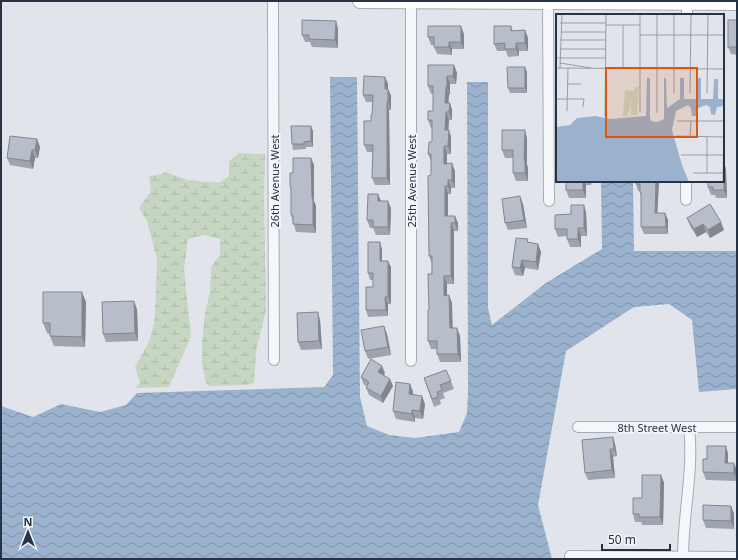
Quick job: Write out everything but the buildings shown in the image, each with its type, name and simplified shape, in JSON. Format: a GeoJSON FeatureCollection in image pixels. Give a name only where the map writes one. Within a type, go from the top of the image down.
{"type":"FeatureCollection","features":[{"type":"Feature","properties":{"kind":"street","name":"26th Avenue West"},"geometry":{"type":"LineString","coordinates":[[273,1],[274,360]]}},
{"type":"Feature","properties":{"kind":"street"},"geometry":{"type":"LineString","coordinates":[[360,1],[548,1],[687,6],[737,3]]}},
{"type":"Feature","properties":{"kind":"street","name":"25th Avenue West"},"geometry":{"type":"LineString","coordinates":[[411,1],[411,361]]}},
{"type":"Feature","properties":{"kind":"street"},"geometry":{"type":"LineString","coordinates":[[548,1],[549,201]]}},
{"type":"Feature","properties":{"kind":"street"},"geometry":{"type":"LineString","coordinates":[[686,182],[686,200]]}},
{"type":"Feature","properties":{"kind":"street","name":"8th Street West"},"geometry":{"type":"LineString","coordinates":[[578,427],[737,427]]}},
{"type":"Feature","properties":{"kind":"street"},"geometry":{"type":"LineString","coordinates":[[683,557],[683,536],[691,443],[689,427]]}},
{"type":"Feature","properties":{"kind":"street"},"geometry":{"type":"LineString","coordinates":[[570,556],[737,557]]}},
{"type":"Feature","properties":{"kind":"green space"},"geometry":{"type":"Polygon","coordinates":[[[239,153],[265,154],[264,198],[266,310],[256,352],[254,383],[247,385],[209,386],[206,383],[202,363],[202,343],[205,314],[210,291],[211,267],[220,255],[220,239],[204,235],[188,239],[184,269],[191,336],[169,387],[136,388],[140,382],[135,367],[150,340],[155,317],[157,258],[147,221],[139,208],[151,191],[149,176],[162,174],[165,172],[188,180],[219,183],[229,176],[229,161],[239,153]]]}},
{"type":"Feature","properties":{"kind":"water"},"geometry":{"type":"Polygon","coordinates":[[[330,77],[357,77],[360,397],[367,426],[389,435],[415,438],[459,432],[467,413],[467,82],[488,82],[488,308],[492,325],[546,283],[602,249],[601,182],[633,182],[634,251],[737,251],[737,389],[699,392],[692,320],[669,304],[634,307],[566,351],[538,505],[552,559],[1,559],[1,406],[33,417],[61,404],[100,412],[126,405],[137,393],[324,387],[333,375],[330,77]]]}}]}
